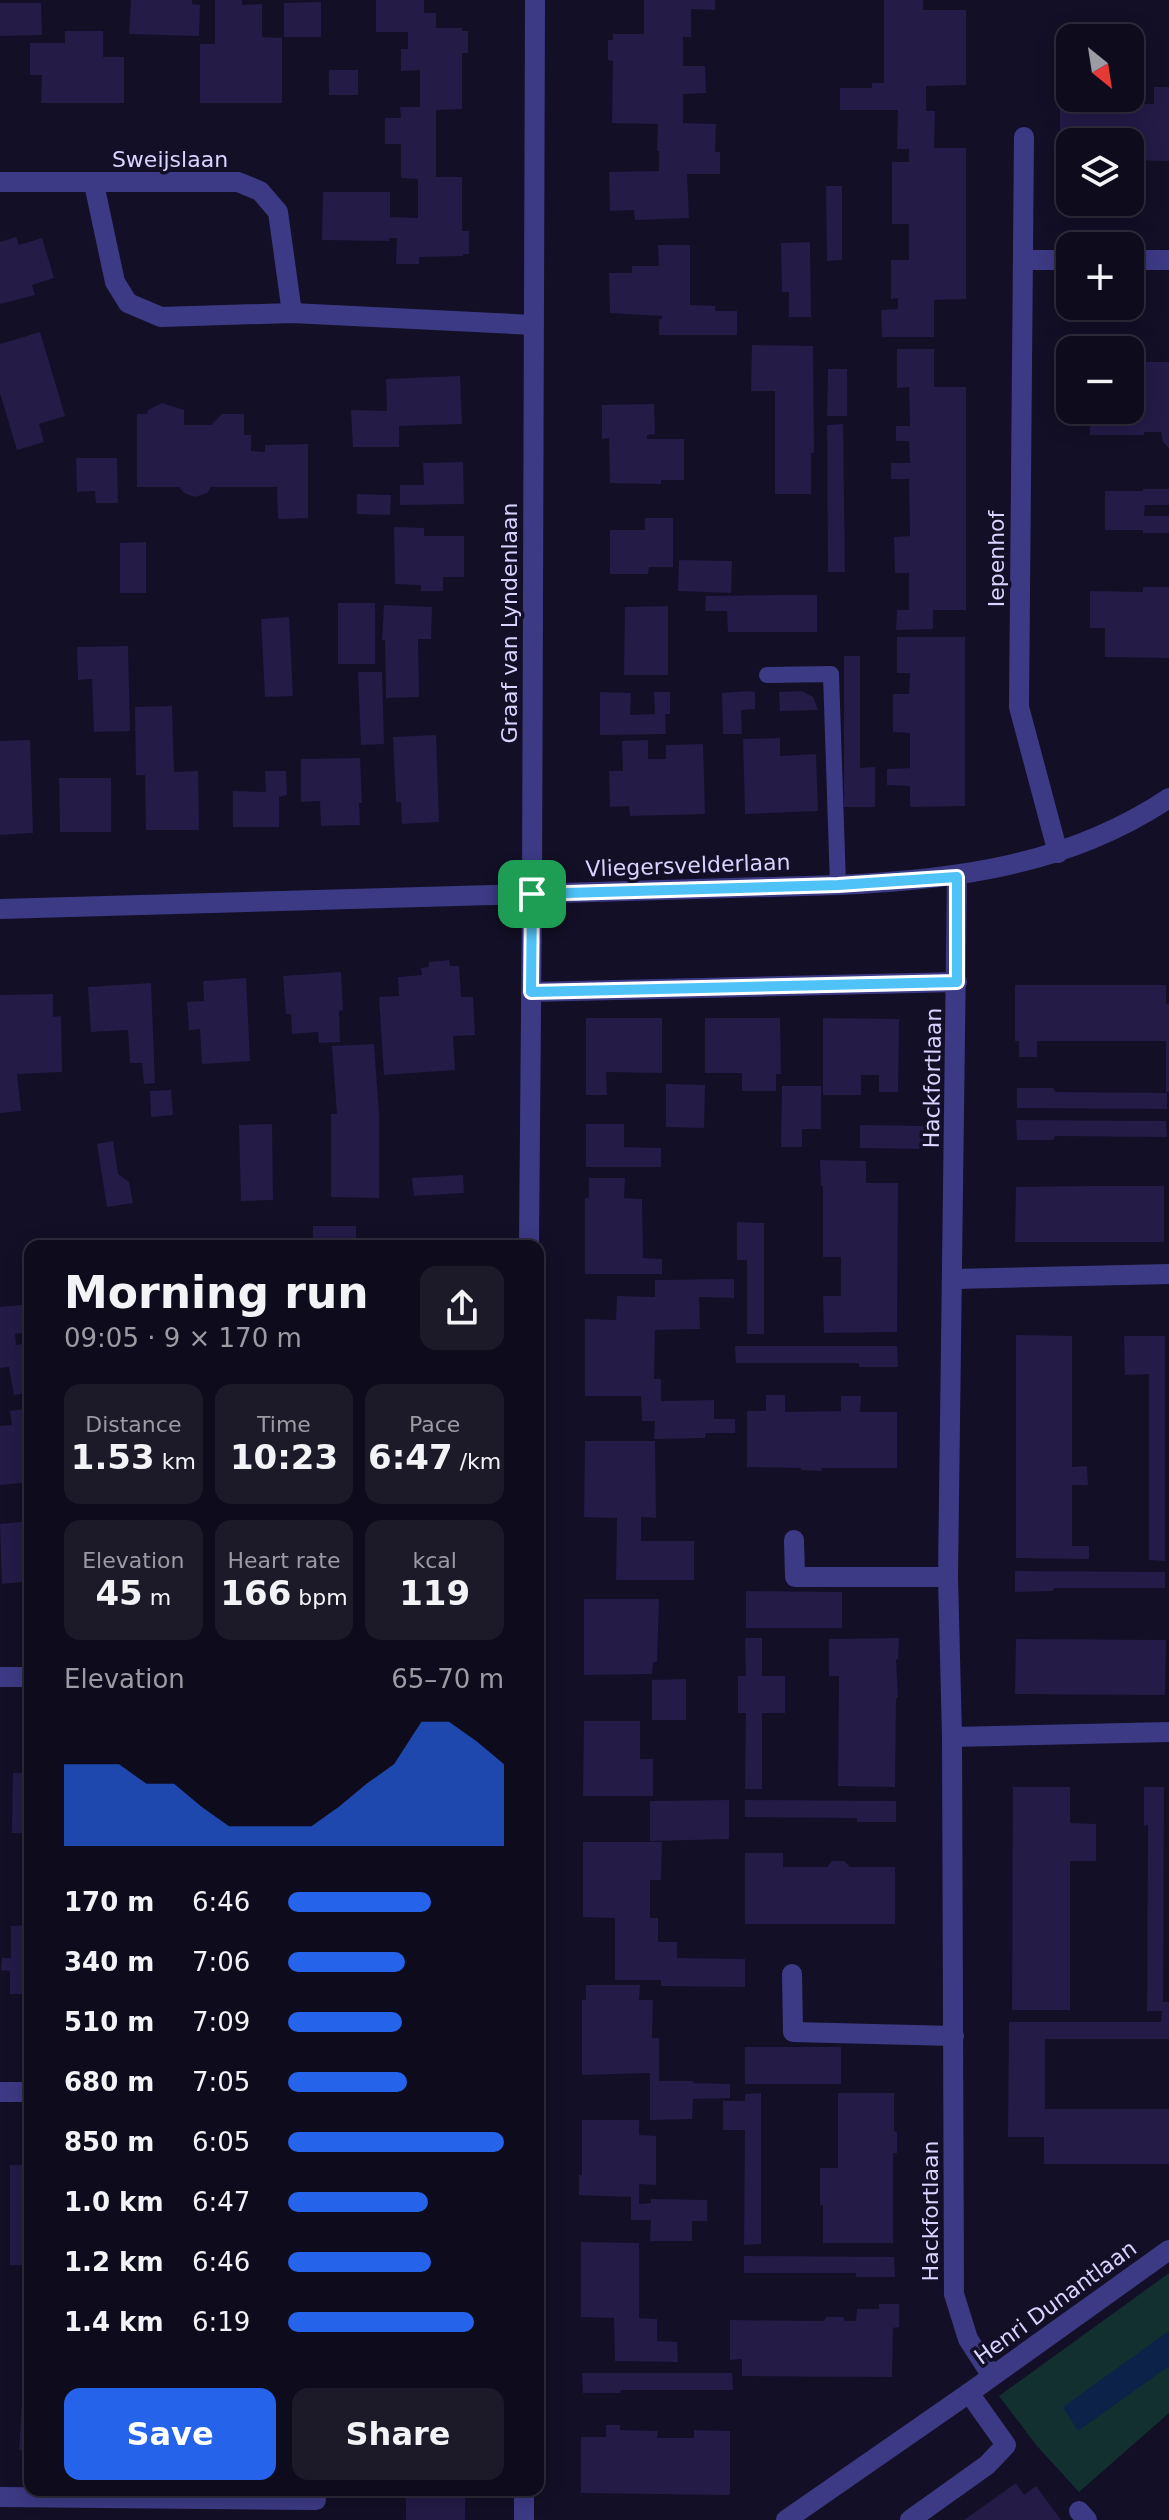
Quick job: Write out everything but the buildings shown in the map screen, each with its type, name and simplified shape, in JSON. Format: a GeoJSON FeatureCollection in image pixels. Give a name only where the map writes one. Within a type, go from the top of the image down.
{"type":"FeatureCollection","features":[{"type":"Feature","properties":{"kind":"street","name":"Graaf van Lyndenlaan"},"geometry":{"type":"LineString","coordinates":[[529,1240],[535,0]]}},
{"type":"Feature","properties":{"kind":"street","name":"Iepenhof"},"geometry":{"type":"LineString","coordinates":[[1024,137],[1019,707],[1058,853]]}},
{"type":"Feature","properties":{"kind":"street","name":"Sweijslaan"},"geometry":{"type":"LineString","coordinates":[[0,182],[238,182],[260,191],[278,212],[292,313]]}},
{"type":"Feature","properties":{"kind":"street","name":"Sweijslaan"},"geometry":{"type":"LineString","coordinates":[[94,184],[115,282],[128,303],[161,317],[292,313],[533,325]]}},
{"type":"Feature","properties":{"kind":"street"},"geometry":{"type":"LineString","coordinates":[[1023,260],[1056,260]]}},
{"type":"Feature","properties":{"kind":"street"},"geometry":{"type":"LineString","coordinates":[[1144,260],[1169,260]]}},
{"type":"Feature","properties":{"kind":"street","name":"Vliegersvelderlaan"},"geometry":{"type":"LineString","coordinates":[[0,909],[838,885],[957,877],[1058,853],[1128,823],[1169,798]]}},
{"type":"Feature","properties":{"kind":"street","name":"Hackfortlaan"},"geometry":{"type":"LineString","coordinates":[[957,877],[948,1577],[952,1737],[954,2294],[968,2339],[992,2376]]}},
{"type":"Feature","properties":{"kind":"street"},"geometry":{"type":"LineString","coordinates":[[531,992],[957,982]]}},
{"type":"Feature","properties":{"kind":"street"},"geometry":{"type":"LineString","coordinates":[[954,1279],[1169,1274]]}},
{"type":"Feature","properties":{"kind":"street"},"geometry":{"type":"LineString","coordinates":[[794,1540],[795,1577],[948,1577]]}},
{"type":"Feature","properties":{"kind":"street"},"geometry":{"type":"LineString","coordinates":[[0,1677],[24,1677]]}},
{"type":"Feature","properties":{"kind":"street"},"geometry":{"type":"LineString","coordinates":[[952,1737],[1169,1732]]}},
{"type":"Feature","properties":{"kind":"street"},"geometry":{"type":"LineString","coordinates":[[792,1974],[793,2032],[954,2036]]}},
{"type":"Feature","properties":{"kind":"street"},"geometry":{"type":"LineString","coordinates":[[0,2092],[24,2092]]}},
{"type":"Feature","properties":{"kind":"street","name":"Henri Dunantlaan"},"geometry":{"type":"LineString","coordinates":[[786,2520],[1169,2250]]}},
{"type":"Feature","properties":{"kind":"street","name":"Henri Dunantlaan"},"geometry":{"type":"LineString","coordinates":[[910,2520],[987,2465],[1006,2445],[969,2393]]}},
{"type":"Feature","properties":{"kind":"street"},"geometry":{"type":"LineString","coordinates":[[524,2496],[524,2520]]}},
{"type":"Feature","properties":{"kind":"street"},"geometry":{"type":"LineString","coordinates":[[0,2497],[316,2500]]}},
{"type":"Feature","properties":{"kind":"lane"},"geometry":{"type":"LineString","coordinates":[[767,675],[831,674],[838,885]]}},
{"type":"Feature","properties":{"kind":"green space"},"geometry":{"type":"Polygon","coordinates":[[[1169,2273],[1169,2413],[1079,2492],[1037,2446],[999,2396],[1169,2273]]]}},
{"type":"Feature","properties":{"kind":"water"},"geometry":{"type":"Polygon","coordinates":[[[1169,2331],[1169,2366],[1078,2431],[1063,2407],[1169,2331]]]}},
{"type":"Feature","properties":{"kind":"route"},"geometry":{"type":"LineString","coordinates":[[957,877],[957,982],[531,992],[532,894],[838,885],[957,877]]}}]}
